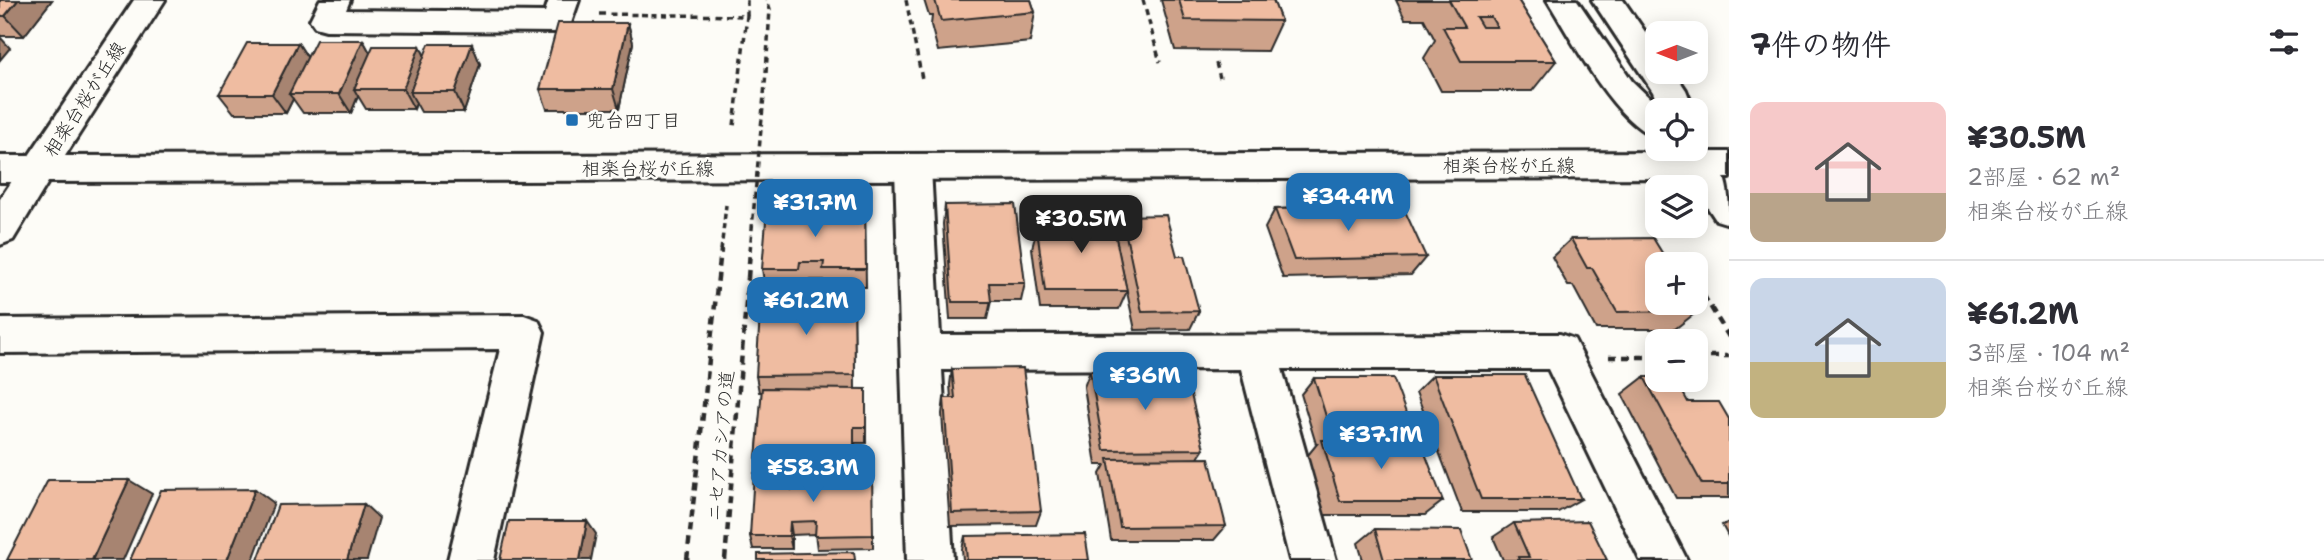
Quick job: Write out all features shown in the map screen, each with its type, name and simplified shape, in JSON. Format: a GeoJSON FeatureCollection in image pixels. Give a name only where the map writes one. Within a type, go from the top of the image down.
{"type":"FeatureCollection","features":[{"type":"Feature","properties":{"kind":"street","name":"相楽台桜が丘線"},"geometry":{"type":"LineString","coordinates":[[38,169],[149,0]]}},
{"type":"Feature","properties":{"kind":"street"},"geometry":{"type":"LineString","coordinates":[[335,0],[326,20],[561,11]]}},
{"type":"Feature","properties":{"kind":"street"},"geometry":{"type":"LineString","coordinates":[[1562,0],[1620,89],[1645,113]]}},
{"type":"Feature","properties":{"kind":"street"},"geometry":{"type":"LineString","coordinates":[[1607,0],[1672,98]]}},
{"type":"Feature","properties":{"kind":"street","name":"相楽台桜が丘線"},"geometry":{"type":"LineString","coordinates":[[38,169],[913,168],[1645,158]]}},
{"type":"Feature","properties":{"kind":"street","name":"相楽台桜が丘線"},"geometry":{"type":"LineString","coordinates":[[1702,161],[1729,210]]}},
{"type":"Feature","properties":{"kind":"street"},"geometry":{"type":"LineString","coordinates":[[913,168],[930,560]]}},
{"type":"Feature","properties":{"kind":"street"},"geometry":{"type":"LineString","coordinates":[[0,169],[38,169]]}},
{"type":"Feature","properties":{"kind":"street"},"geometry":{"type":"LineString","coordinates":[[0,230],[38,169]]}},
{"type":"Feature","properties":{"kind":"street"},"geometry":{"type":"LineString","coordinates":[[0,336],[524,332],[471,560]]}},
{"type":"Feature","properties":{"kind":"street"},"geometry":{"type":"LineString","coordinates":[[922,354],[1560,351],[1664,560]]}},
{"type":"Feature","properties":{"kind":"street"},"geometry":{"type":"LineString","coordinates":[[1257,354],[1313,560]]}},
{"type":"Feature","properties":{"kind":"path"},"geometry":{"type":"LineString","coordinates":[[734,126],[747,0]]}},
{"type":"Feature","properties":{"kind":"path","name":"ニセアカシアの道"},"geometry":{"type":"LineString","coordinates":[[724,560],[766,73],[770,9],[767,0]]}},
{"type":"Feature","properties":{"kind":"path"},"geometry":{"type":"LineString","coordinates":[[906,0],[922,79]]}},
{"type":"Feature","properties":{"kind":"path"},"geometry":{"type":"LineString","coordinates":[[1143,0],[1160,62]]}},
{"type":"Feature","properties":{"kind":"path"},"geometry":{"type":"LineString","coordinates":[[561,11],[747,16]]}},
{"type":"Feature","properties":{"kind":"path"},"geometry":{"type":"LineString","coordinates":[[1216,63],[1220,78]]}},
{"type":"Feature","properties":{"kind":"path"},"geometry":{"type":"LineString","coordinates":[[687,560],[726,205]]}},
{"type":"Feature","properties":{"kind":"path"},"geometry":{"type":"LineString","coordinates":[[1708,303],[1729,337]]}},
{"type":"Feature","properties":{"kind":"path"},"geometry":{"type":"LineString","coordinates":[[1708,356],[1729,356]]}},
{"type":"Feature","properties":{"kind":"building"},"geometry":{"type":"Polygon","coordinates":[[[0,0],[18,0],[5,16],[0,16],[0,0]]]}},
{"type":"Feature","properties":{"kind":"building"},"geometry":{"type":"Polygon","coordinates":[[[935,0],[1031,0],[1035,12],[941,21],[935,0]]]}},
{"type":"Feature","properties":{"kind":"building"},"geometry":{"type":"Polygon","coordinates":[[[1179,0],[1273,0],[1281,21],[1185,20],[1179,0]]]}},
{"type":"Feature","properties":{"kind":"building"},"geometry":{"type":"Polygon","coordinates":[[[1449,0],[1518,0],[1556,61],[1461,61],[1443,27],[1464,27],[1449,0]],[[1476,17],[1482,27],[1497,27],[1491,17],[1476,17]]]}},
{"type":"Feature","properties":{"kind":"building"},"geometry":{"type":"Polygon","coordinates":[[[558,23],[628,23],[613,89],[540,89],[558,23]]]}},
{"type":"Feature","properties":{"kind":"building"},"geometry":{"type":"Polygon","coordinates":[[[316,40],[363,40],[339,94],[289,94],[316,40]]]}},
{"type":"Feature","properties":{"kind":"building"},"geometry":{"type":"Polygon","coordinates":[[[247,43],[298,43],[272,94],[219,94],[247,43]]]}},
{"type":"Feature","properties":{"kind":"building"},"geometry":{"type":"Polygon","coordinates":[[[429,44],[472,44],[455,92],[410,92],[429,44]]]}},
{"type":"Feature","properties":{"kind":"building"},"geometry":{"type":"Polygon","coordinates":[[[373,46],[420,46],[403,89],[354,89],[373,46]]]}},
{"type":"Feature","properties":{"kind":"building"},"geometry":{"type":"Polygon","coordinates":[[[1362,203],[1364,210],[1404,209],[1426,257],[1294,260],[1275,209],[1313,208],[1312,204],[1362,203]]]}},
{"type":"Feature","properties":{"kind":"building"},"geometry":{"type":"Polygon","coordinates":[[[1015,204],[1025,283],[989,283],[991,302],[952,302],[945,205],[1015,204]]]}},
{"type":"Feature","properties":{"kind":"building"},"geometry":{"type":"Polygon","coordinates":[[[767,209],[865,209],[866,269],[823,269],[824,262],[800,262],[799,269],[762,269],[767,209]]]}},
{"type":"Feature","properties":{"kind":"building"},"geometry":{"type":"Polygon","coordinates":[[[1054,214],[1111,214],[1127,291],[1045,291],[1037,229],[1056,229],[1054,214]]]}},
{"type":"Feature","properties":{"kind":"building"},"geometry":{"type":"Polygon","coordinates":[[[1166,215],[1177,256],[1184,256],[1199,311],[1142,312],[1122,216],[1166,215]]]}},
{"type":"Feature","properties":{"kind":"building"},"geometry":{"type":"Polygon","coordinates":[[[1653,238],[1662,252],[1645,252],[1645,312],[1617,312],[1592,268],[1587,268],[1571,239],[1653,238]]]}},
{"type":"Feature","properties":{"kind":"building"},"geometry":{"type":"Polygon","coordinates":[[[854,297],[855,375],[756,376],[761,298],[854,297]]]}},
{"type":"Feature","properties":{"kind":"building"},"geometry":{"type":"Polygon","coordinates":[[[1023,368],[1041,511],[952,513],[944,398],[955,398],[952,369],[1023,368]]]}},
{"type":"Feature","properties":{"kind":"building"},"geometry":{"type":"Polygon","coordinates":[[[1132,370],[1133,378],[1187,378],[1204,449],[1104,450],[1090,371],[1132,370]]]}},
{"type":"Feature","properties":{"kind":"building"},"geometry":{"type":"Polygon","coordinates":[[[1433,375],[1525,375],[1581,499],[1481,499],[1433,375]]]}},
{"type":"Feature","properties":{"kind":"building"},"geometry":{"type":"Polygon","coordinates":[[[1314,378],[1393,378],[1412,429],[1330,429],[1314,378]]]}},
{"type":"Feature","properties":{"kind":"building"},"geometry":{"type":"Polygon","coordinates":[[[762,388],[866,389],[866,427],[854,427],[854,460],[756,460],[762,388]]]}},
{"type":"Feature","properties":{"kind":"building"},"geometry":{"type":"Polygon","coordinates":[[[1652,392],[1683,392],[1688,402],[1719,402],[1729,419],[1729,484],[1702,484],[1652,392]]]}},
{"type":"Feature","properties":{"kind":"building"},"geometry":{"type":"Polygon","coordinates":[[[1322,440],[1420,440],[1443,501],[1340,501],[1322,440]]]}},
{"type":"Feature","properties":{"kind":"building"},"geometry":{"type":"Polygon","coordinates":[[[1209,458],[1226,526],[1120,527],[1108,459],[1209,458]]]}},
{"type":"Feature","properties":{"kind":"building"},"geometry":{"type":"Polygon","coordinates":[[[815,472],[872,472],[873,535],[815,536],[816,521],[790,522],[789,536],[750,536],[754,473],[793,473],[792,490],[815,490],[815,472]]]}},
{"type":"Feature","properties":{"kind":"building"},"geometry":{"type":"Polygon","coordinates":[[[48,480],[129,480],[92,560],[7,560],[48,480]]]}},
{"type":"Feature","properties":{"kind":"building"},"geometry":{"type":"Polygon","coordinates":[[[255,489],[227,560],[130,560],[161,490],[255,489]]]}},
{"type":"Feature","properties":{"kind":"building"},"geometry":{"type":"Polygon","coordinates":[[[364,504],[347,560],[258,560],[278,505],[364,504]]]}},
{"type":"Feature","properties":{"kind":"building"},"geometry":{"type":"Polygon","coordinates":[[[509,521],[587,521],[580,560],[500,560],[509,521]]]}},
{"type":"Feature","properties":{"kind":"building"},"geometry":{"type":"Polygon","coordinates":[[[1588,521],[1607,560],[1519,560],[1518,557],[1529,557],[1514,523],[1588,521]]]}},
{"type":"Feature","properties":{"kind":"building"},"geometry":{"type":"Polygon","coordinates":[[[1375,529],[1461,530],[1472,560],[1384,560],[1375,529]]]}},
{"type":"Feature","properties":{"kind":"building"},"geometry":{"type":"Polygon","coordinates":[[[1085,534],[1089,560],[967,560],[965,536],[1085,534]]]}},
{"type":"Feature","properties":{"kind":"building"},"geometry":{"type":"Polygon","coordinates":[[[854,552],[855,560],[758,560],[758,554],[854,552]]]}},
{"type":"Feature","properties":{"kind":"place","name":"兜台四丁目"},"geometry":{"type":"Point","coordinates":[572,120]}}]}
